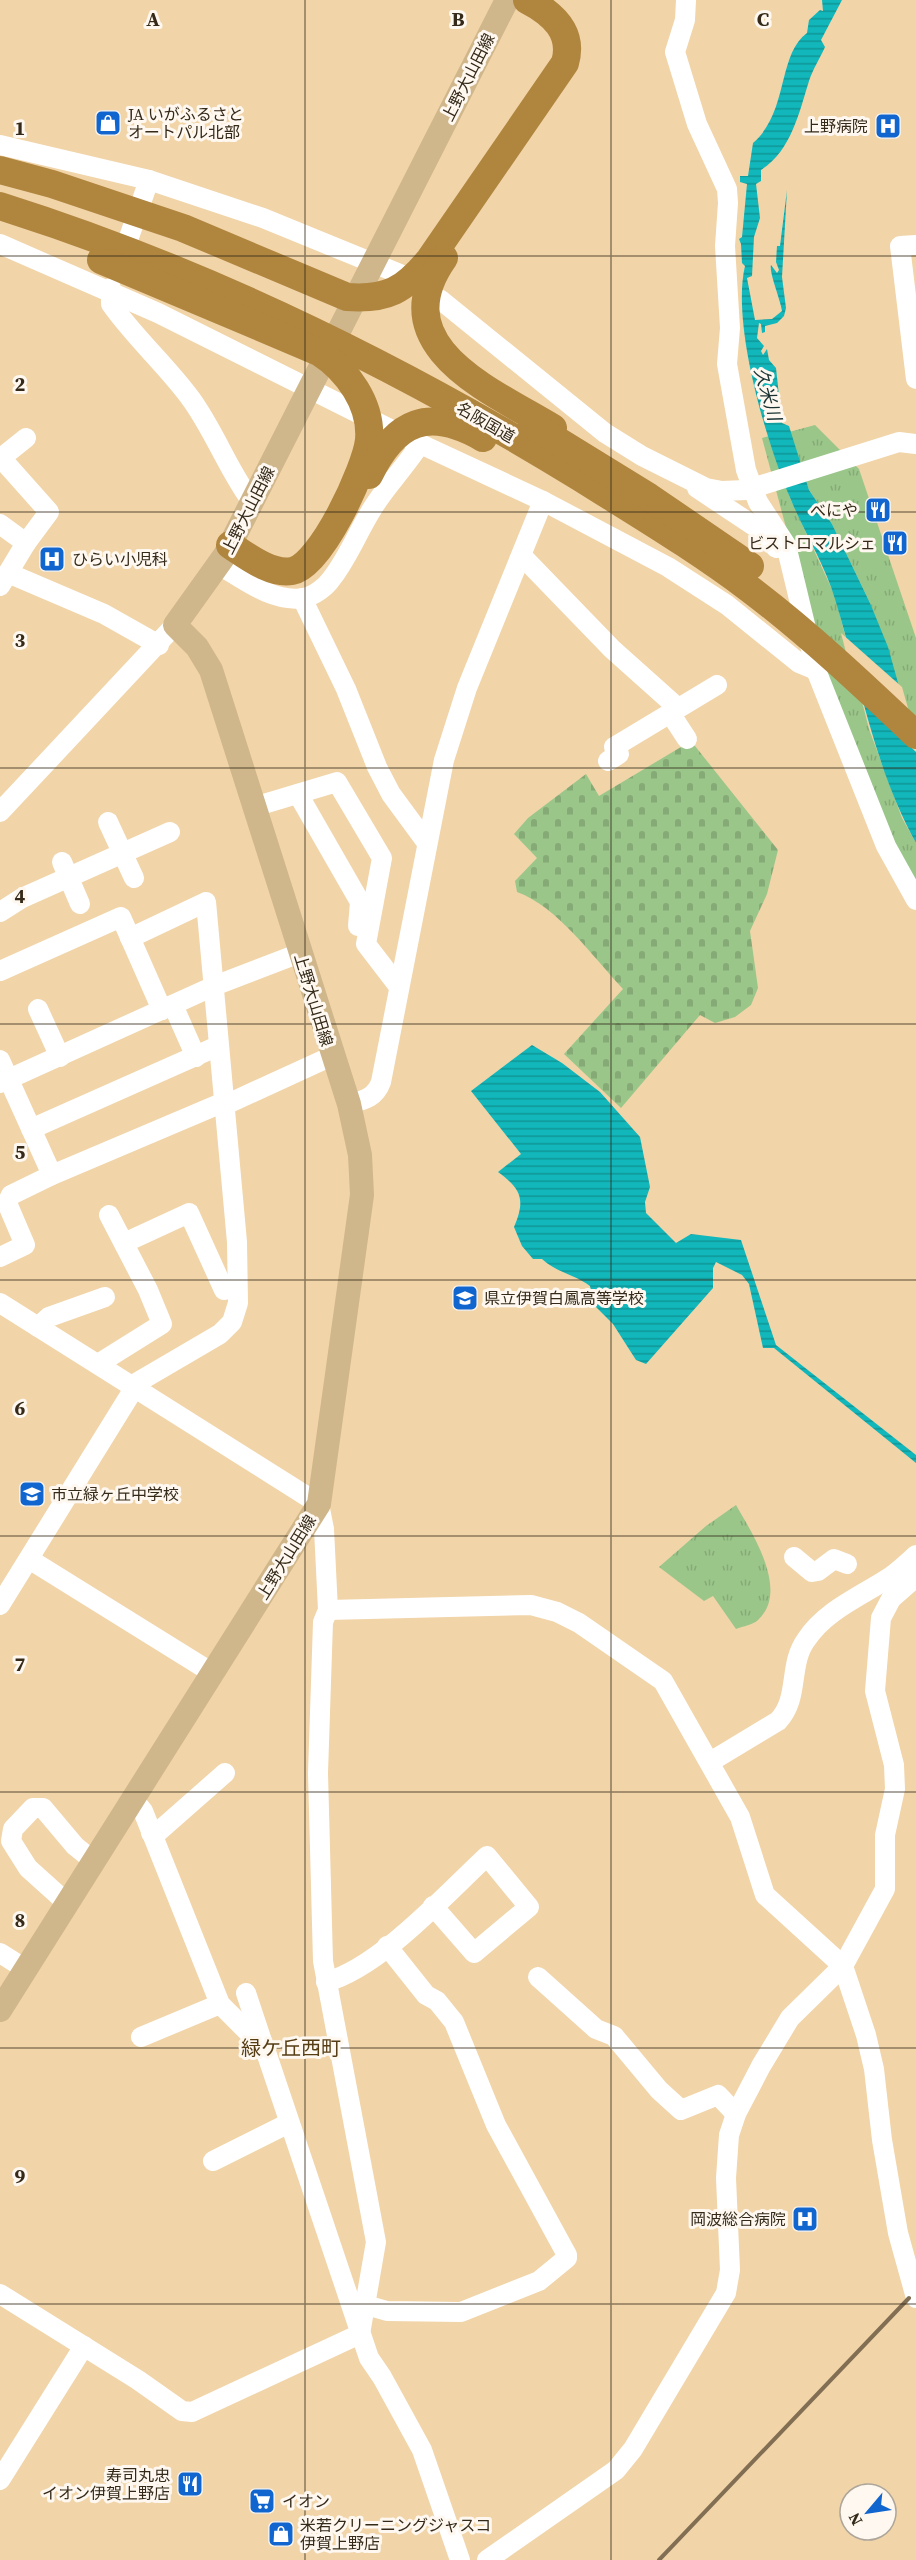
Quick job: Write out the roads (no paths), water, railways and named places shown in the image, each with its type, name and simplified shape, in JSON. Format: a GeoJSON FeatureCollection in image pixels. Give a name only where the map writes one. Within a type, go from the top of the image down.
{"type":"FeatureCollection","features":[{"type":"Feature","properties":{"kind":"highway"},"geometry":{"type":"LineString","coordinates":[[0,170],[95,197],[183,228],[347,297],[364,298],[390,294],[418,273],[430,259],[565,63],[568,47],[563,29],[550,16],[527,0]]}},
{"type":"Feature","properties":{"kind":"highway"},"geometry":{"type":"LineString","coordinates":[[549,0],[574,20],[582,38],[582,54],[561,89],[439,264],[424,298],[426,323],[439,350],[458,366],[686,515],[714,552]]}},
{"type":"Feature","properties":{"kind":"highway","name":"名阪国道"},"geometry":{"type":"LineString","coordinates":[[0,187],[205,259],[367,334],[491,401],[714,552],[916,735]]}},
{"type":"Feature","properties":{"kind":"highway","name":"名阪国道"},"geometry":{"type":"LineString","coordinates":[[0,206],[114,245],[199,278],[354,349],[490,423],[714,552],[762,576],[916,711]]}},
{"type":"Feature","properties":{"kind":"highway"},"geometry":{"type":"LineString","coordinates":[[0,221],[79,251],[302,345],[332,360],[350,379],[363,408],[369,440],[344,505],[322,548],[306,565],[291,572],[282,572],[254,560],[225,555]]}},
{"type":"Feature","properties":{"kind":"highway"},"geometry":{"type":"LineString","coordinates":[[225,555],[275,583],[288,584],[309,579],[320,569],[332,551],[383,448],[406,427],[430,420],[465,427],[714,552]]}},
{"type":"Feature","properties":{"kind":"main road","name":"上野大山田線"},"geometry":{"type":"LineString","coordinates":[[0,2010],[214,1674],[319,1504],[362,1195],[360,1155],[349,1104],[211,670],[197,646],[175,625],[225,555],[507,0]]}},
{"type":"Feature","properties":{"kind":"street"},"geometry":{"type":"LineString","coordinates":[[686,0],[686,20],[675,52],[694,116],[719,170],[729,203],[725,246],[730,328],[727,364],[746,470],[758,502],[786,545],[816,670],[886,846],[916,900]]}},
{"type":"Feature","properties":{"kind":"street"},"geometry":{"type":"LineString","coordinates":[[0,145],[146,188],[263,218],[369,271],[400,274],[442,301],[605,433],[706,488],[722,491],[746,490],[899,442],[916,444]]}},
{"type":"Feature","properties":{"kind":"street"},"geometry":{"type":"LineString","coordinates":[[146,188],[111,287],[111,304],[200,412],[234,479],[252,502]]}},
{"type":"Feature","properties":{"kind":"street"},"geometry":{"type":"LineString","coordinates":[[0,244],[111,287],[158,313],[314,381],[354,409],[417,442],[543,501],[668,567],[727,605],[799,663],[816,670]]}},
{"type":"Feature","properties":{"kind":"street"},"geometry":{"type":"LineString","coordinates":[[916,245],[900,246],[916,379]]}},
{"type":"Feature","properties":{"kind":"street"},"geometry":{"type":"LineString","coordinates":[[26,438],[1,458],[49,512],[26,543],[4,580],[104,614],[159,645]]}},
{"type":"Feature","properties":{"kind":"street"},"geometry":{"type":"LineString","coordinates":[[225,555],[267,592],[286,598],[302,598],[323,588],[332,579],[378,499],[417,442]]}},
{"type":"Feature","properties":{"kind":"street"},"geometry":{"type":"LineString","coordinates":[[681,476],[716,503],[766,534],[796,584]]}},
{"type":"Feature","properties":{"kind":"street"},"geometry":{"type":"LineString","coordinates":[[349,1104],[367,1099],[378,1091],[444,760],[454,724],[543,501]]}},
{"type":"Feature","properties":{"kind":"street"},"geometry":{"type":"LineString","coordinates":[[0,524],[26,543]]}},
{"type":"Feature","properties":{"kind":"street"},"geometry":{"type":"LineString","coordinates":[[522,556],[674,710],[687,738]]}},
{"type":"Feature","properties":{"kind":"street"},"geometry":{"type":"LineString","coordinates":[[302,598],[346,689],[377,767],[391,794],[428,843]]}},
{"type":"Feature","properties":{"kind":"street"},"geometry":{"type":"LineString","coordinates":[[0,812],[20,783],[159,645],[175,625]]}},
{"type":"Feature","properties":{"kind":"street"},"geometry":{"type":"LineString","coordinates":[[608,761],[619,754],[614,747],[717,685]]}},
{"type":"Feature","properties":{"kind":"street"},"geometry":{"type":"LineString","coordinates":[[254,807],[337,782],[382,858],[366,944],[399,987]]}},
{"type":"Feature","properties":{"kind":"street"},"geometry":{"type":"LineString","coordinates":[[298,794],[360,902],[358,927],[369,928]]}},
{"type":"Feature","properties":{"kind":"street"},"geometry":{"type":"LineString","coordinates":[[108,822],[134,878]]}},
{"type":"Feature","properties":{"kind":"street"},"geometry":{"type":"LineString","coordinates":[[0,912],[65,870],[122,854],[170,832]]}},
{"type":"Feature","properties":{"kind":"street"},"geometry":{"type":"LineString","coordinates":[[65,870],[80,904]]}},
{"type":"Feature","properties":{"kind":"street"},"geometry":{"type":"LineString","coordinates":[[0,1605],[138,1382],[220,1334],[232,1322],[237,1303],[237,1242],[206,902],[130,938]]}},
{"type":"Feature","properties":{"kind":"street"},"geometry":{"type":"LineString","coordinates":[[0,971],[121,917],[130,938],[196,1057]]}},
{"type":"Feature","properties":{"kind":"street"},"geometry":{"type":"LineString","coordinates":[[4,1082],[214,986],[300,953]]}},
{"type":"Feature","properties":{"kind":"street"},"geometry":{"type":"LineString","coordinates":[[38,1010],[60,1057]]}},
{"type":"Feature","properties":{"kind":"street"},"geometry":{"type":"LineString","coordinates":[[31,1130],[218,1046]]}},
{"type":"Feature","properties":{"kind":"street"},"geometry":{"type":"LineString","coordinates":[[0,1257],[25,1245],[7,1203],[12,1195],[52,1175],[217,1105],[223,1106],[332,1056]]}},
{"type":"Feature","properties":{"kind":"street"},"geometry":{"type":"LineString","coordinates":[[0,1060],[4,1082],[31,1130],[52,1175]]}},
{"type":"Feature","properties":{"kind":"street"},"geometry":{"type":"LineString","coordinates":[[124,1243],[189,1214],[224,1290],[237,1287]]}},
{"type":"Feature","properties":{"kind":"street"},"geometry":{"type":"LineString","coordinates":[[98,1364],[162,1324],[148,1290],[109,1215]]}},
{"type":"Feature","properties":{"kind":"street"},"geometry":{"type":"LineString","coordinates":[[38,1327],[48,1317],[105,1297]]}},
{"type":"Feature","properties":{"kind":"street"},"geometry":{"type":"LineString","coordinates":[[0,1303],[319,1504],[324,1529],[328,1610],[323,1622],[318,1773],[320,1890],[326,1983],[376,2242],[360,2334]]}},
{"type":"Feature","properties":{"kind":"street"},"geometry":{"type":"LineString","coordinates":[[710,1762],[764,1730],[787,1712],[796,1683],[798,1652],[818,1624],[891,1577],[916,1555]]}},
{"type":"Feature","properties":{"kind":"street"},"geometry":{"type":"LineString","coordinates":[[794,1557],[812,1572],[818,1571],[834,1558],[847,1564]]}},
{"type":"Feature","properties":{"kind":"street"},"geometry":{"type":"LineString","coordinates":[[29,1558],[214,1674]]}},
{"type":"Feature","properties":{"kind":"street"},"geometry":{"type":"LineString","coordinates":[[487,2560],[616,2470],[633,2449],[726,2293],[730,2270],[726,2178],[729,2135],[736,2114],[760,2066],[790,2018],[843,1966],[880,1899],[887,1875],[884,1853],[895,1789],[894,1765],[882,1727],[875,1691],[881,1618],[891,1599],[916,1577]]}},
{"type":"Feature","properties":{"kind":"street"},"geometry":{"type":"LineString","coordinates":[[328,1610],[531,1605],[557,1612],[579,1623],[663,1681],[740,1817],[765,1895],[843,1966],[866,2035],[874,2069],[882,2140],[892,2198],[916,2298]]}},
{"type":"Feature","properties":{"kind":"street"},"geometry":{"type":"LineString","coordinates":[[152,1833],[159,1832],[225,1773]]}},
{"type":"Feature","properties":{"kind":"street"},"geometry":{"type":"LineString","coordinates":[[134,1800],[143,1811],[220,2004],[256,2040],[267,2055]]}},
{"type":"Feature","properties":{"kind":"street"},"geometry":{"type":"LineString","coordinates":[[68,1904],[28,1868],[11,1841],[13,1828],[33,1808],[43,1808],[75,1846],[95,1862]]}},
{"type":"Feature","properties":{"kind":"street"},"geometry":{"type":"LineString","coordinates":[[326,1983],[344,1977],[387,1946],[487,1856],[529,1907],[474,1953],[433,1906]]}},
{"type":"Feature","properties":{"kind":"street"},"geometry":{"type":"LineString","coordinates":[[366,2305],[387,2311],[461,2312],[538,2281],[567,2258],[567,2254],[496,2125],[454,2022],[437,2001],[426,1995],[387,1946]]}},
{"type":"Feature","properties":{"kind":"street"},"geometry":{"type":"LineString","coordinates":[[0,1953],[27,1970]]}},
{"type":"Feature","properties":{"kind":"street"},"geometry":{"type":"LineString","coordinates":[[538,1977],[597,2029],[614,2036],[659,2090],[681,2110],[718,2095],[736,2114]]}},
{"type":"Feature","properties":{"kind":"street"},"geometry":{"type":"LineString","coordinates":[[246,1993],[369,2358],[382,2376],[422,2450],[460,2560]]}},
{"type":"Feature","properties":{"kind":"street"},"geometry":{"type":"LineString","coordinates":[[141,2037],[220,2004]]}},
{"type":"Feature","properties":{"kind":"street"},"geometry":{"type":"LineString","coordinates":[[213,2161],[289,2123]]}},
{"type":"Feature","properties":{"kind":"street"},"geometry":{"type":"LineString","coordinates":[[0,2294],[182,2411],[192,2412],[360,2334]]}},
{"type":"Feature","properties":{"kind":"street"},"geometry":{"type":"LineString","coordinates":[[0,2480],[84,2346]]}},
{"type":"Feature","properties":{"kind":"water","name":"久米川"},"geometry":{"type":"Polygon","coordinates":[[[822,0],[842,0],[821,40],[825,47],[811,77],[787,142],[780,153],[761,170],[761,181],[756,184],[760,218],[754,237],[752,276],[747,278],[755,320],[772,319],[782,311],[771,265],[777,273],[779,270],[776,262],[777,246],[780,246],[787,190],[782,277],[786,308],[784,316],[777,323],[765,326],[765,332],[762,333],[759,323],[757,338],[764,346],[761,351],[763,355],[767,349],[769,360],[776,368],[782,423],[789,426],[809,490],[832,524],[870,603],[888,647],[916,747],[916,843],[901,814],[879,754],[831,586],[791,500],[772,448],[754,384],[743,320],[742,291],[745,266],[742,263],[739,239],[742,237],[747,184],[740,182],[740,176],[748,176],[753,143],[772,116],[791,55],[807,33],[809,20],[820,10],[823,11],[822,0]]]}},
{"type":"Feature","properties":{"kind":"water"},"geometry":{"type":"Polygon","coordinates":[[[532,1045],[562,1063],[600,1092],[640,1137],[650,1187],[645,1202],[646,1213],[676,1243],[691,1234],[741,1240],[776,1345],[916,1455],[916,1463],[774,1348],[763,1348],[749,1284],[742,1275],[716,1262],[713,1268],[713,1288],[646,1364],[636,1360],[613,1324],[594,1305],[590,1286],[542,1259],[533,1259],[522,1246],[514,1227],[520,1209],[519,1195],[512,1184],[498,1172],[521,1154],[471,1091],[532,1045]]]}},
{"type":"Feature","properties":{"kind":"railway"},"geometry":{"type":"LineString","coordinates":[[659,2560],[909,2298]]}},
{"type":"Feature","properties":{"kind":"place","name":"JA いがふるさと オートパル北部"},"geometry":{"type":"Point","coordinates":[108,123]}},
{"type":"Feature","properties":{"kind":"place","name":"上野病院"},"geometry":{"type":"Point","coordinates":[888,126]}},
{"type":"Feature","properties":{"kind":"place","name":"べにや"},"geometry":{"type":"Point","coordinates":[878,510]}},
{"type":"Feature","properties":{"kind":"place","name":"ビストロマルシェ"},"geometry":{"type":"Point","coordinates":[895,543]}},
{"type":"Feature","properties":{"kind":"place","name":"ひらい小児科"},"geometry":{"type":"Point","coordinates":[52,559]}},
{"type":"Feature","properties":{"kind":"place","name":"県立伊賀白鳳高等学校"},"geometry":{"type":"Point","coordinates":[465,1298]}},
{"type":"Feature","properties":{"kind":"place","name":"市立緑ヶ丘中学校"},"geometry":{"type":"Point","coordinates":[32,1494]}},
{"type":"Feature","properties":{"kind":"place","name":"岡波総合病院"},"geometry":{"type":"Point","coordinates":[805,2219]}},
{"type":"Feature","properties":{"kind":"place","name":"寿司丸忠 イオン伊賀上野店"},"geometry":{"type":"Point","coordinates":[190,2484]}},
{"type":"Feature","properties":{"kind":"place","name":"イオン"},"geometry":{"type":"Point","coordinates":[262,2501]}},
{"type":"Feature","properties":{"kind":"place","name":"米若クリーニングジャスコ 伊賀上野店"},"geometry":{"type":"Point","coordinates":[281,2534]}},
{"type":"Feature","properties":{"kind":"district","name":"緑ケ丘西町"},"geometry":{"type":"Point","coordinates":[291,2048]}}]}
